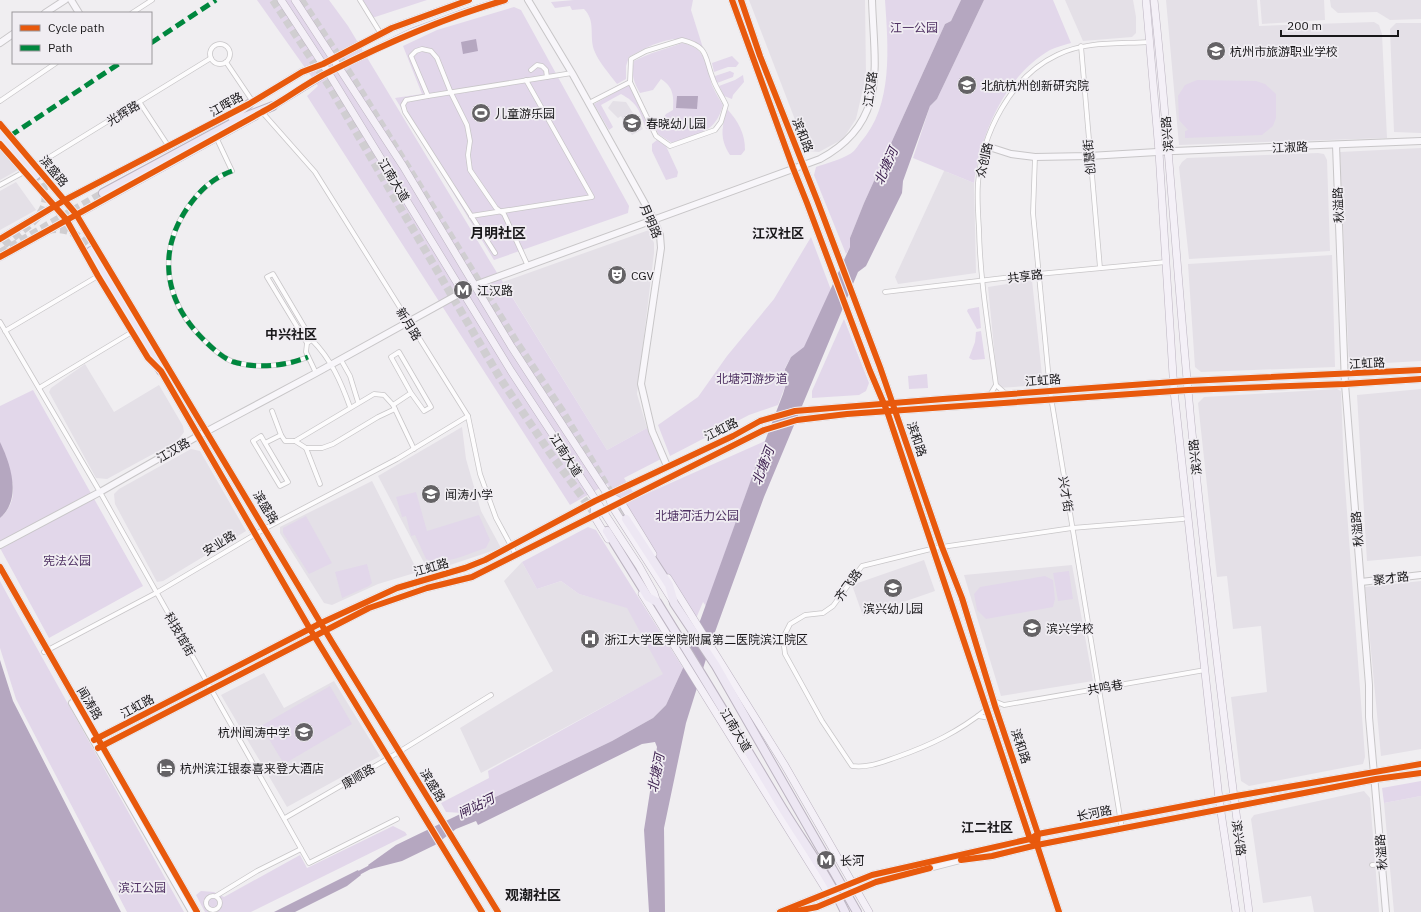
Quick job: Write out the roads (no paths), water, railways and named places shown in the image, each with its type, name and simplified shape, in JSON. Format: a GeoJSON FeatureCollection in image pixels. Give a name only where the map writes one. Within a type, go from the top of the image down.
{"type":"FeatureCollection","features":[{"type":"Feature","properties":{"kind":"highway"},"geometry":{"type":"LineString","coordinates":[[251,103],[240,113],[102,191],[242,118],[273,106]]}},
{"type":"Feature","properties":{"kind":"highway"},"geometry":{"type":"LineString","coordinates":[[0,134],[36,175]]}},
{"type":"Feature","properties":{"kind":"highway"},"geometry":{"type":"LineString","coordinates":[[91,251],[161,371]]}},
{"type":"Feature","properties":{"kind":"highway"},"geometry":{"type":"LineString","coordinates":[[626,519],[669,585],[674,603]]}},
{"type":"Feature","properties":{"kind":"highway"},"geometry":{"type":"LineString","coordinates":[[607,531],[648,597],[657,602]]}},
{"type":"Feature","properties":{"kind":"highway","name":"江南大道"},"geometry":{"type":"LineString","coordinates":[[657,602],[790,826],[845,912]]}},
{"type":"Feature","properties":{"kind":"highway","name":"江南大道"},"geometry":{"type":"LineString","coordinates":[[674,603],[716,666],[740,706],[857,912]]}},
{"type":"Feature","properties":{"kind":"main road"},"geometry":{"type":"LineString","coordinates":[[47,12],[65,0]]}},
{"type":"Feature","properties":{"kind":"main road"},"geometry":{"type":"LineString","coordinates":[[70,0],[77,12]]}},
{"type":"Feature","properties":{"kind":"main road","name":"江南大道"},"geometry":{"type":"LineString","coordinates":[[282,0],[328,72],[511,370],[595,501],[604,510],[639,566],[654,592],[657,602]]}},
{"type":"Feature","properties":{"kind":"main road","name":"江南大道"},"geometry":{"type":"LineString","coordinates":[[295,0],[403,166],[539,390],[608,495],[612,506],[674,603]]}},
{"type":"Feature","properties":{"kind":"main road","name":"江晖路"},"geometry":{"type":"LineString","coordinates":[[0,239],[65,200],[251,103],[302,72],[323,64],[381,34],[448,6],[469,0]]}},
{"type":"Feature","properties":{"kind":"main road","name":"江晖路"},"geometry":{"type":"LineString","coordinates":[[0,257],[66,219],[273,106],[328,72],[412,32],[466,12],[505,0]]}},
{"type":"Feature","properties":{"kind":"main road","name":"月明路"},"geometry":{"type":"LineString","coordinates":[[528,0],[589,103],[654,220],[660,235],[661,248],[641,384],[652,431],[667,466]]}},
{"type":"Feature","properties":{"kind":"main road","name":"滨和路"},"geometry":{"type":"LineString","coordinates":[[732,0],[793,168],[870,371],[883,404],[888,411],[935,548],[1030,839]]}},
{"type":"Feature","properties":{"kind":"main road","name":"滨和路"},"geometry":{"type":"LineString","coordinates":[[741,0],[760,56],[817,200],[880,367],[942,547],[962,598],[998,714],[1038,834],[1037,845],[1059,912]]}},
{"type":"Feature","properties":{"kind":"main road","name":"江汉路"},"geometry":{"type":"LineString","coordinates":[[0,544],[100,492],[207,431],[332,365],[475,285],[527,264],[654,220],[820,159],[835,151],[848,141],[859,129],[870,104],[873,88],[872,0]]}},
{"type":"Feature","properties":{"kind":"main road","name":"滨兴路"},"geometry":{"type":"LineString","coordinates":[[1146,0],[1159,152],[1174,391],[1219,799],[1236,912]]}},
{"type":"Feature","properties":{"kind":"main road","name":"滨兴路"},"geometry":{"type":"LineString","coordinates":[[1154,0],[1169,151],[1187,381],[1233,797],[1249,912]]}},
{"type":"Feature","properties":{"kind":"main road"},"geometry":{"type":"LineString","coordinates":[[0,42],[12,35]]}},
{"type":"Feature","properties":{"kind":"main road","name":"滨盛路"},"geometry":{"type":"LineString","coordinates":[[0,124],[76,214],[266,528],[321,623],[498,912]]}},
{"type":"Feature","properties":{"kind":"main road","name":"江淑路"},"geometry":{"type":"LineString","coordinates":[[986,146],[1012,154],[1035,157],[1089,156],[1169,151],[1421,141]]}},
{"type":"Feature","properties":{"kind":"main road","name":"滨盛路"},"geometry":{"type":"LineString","coordinates":[[0,144],[66,219],[98,276],[148,358],[161,371],[314,637],[482,912]]}},
{"type":"Feature","properties":{"kind":"main road","name":"秋溢路"},"geometry":{"type":"LineString","coordinates":[[1336,145],[1345,384],[1361,582],[1369,717],[1376,779],[1386,912]]}},
{"type":"Feature","properties":{"kind":"main road","name":"江虹路"},"geometry":{"type":"LineString","coordinates":[[96,739],[321,623],[398,588],[465,568],[511,548],[595,501],[733,436],[760,421],[795,411],[1187,381],[1345,375],[1421,370]]}},
{"type":"Feature","properties":{"kind":"main road","name":"江虹路"},"geometry":{"type":"LineString","coordinates":[[100,747],[376,605],[427,588],[439,587],[472,577],[517,556],[737,443],[764,430],[797,420],[847,414],[1188,390],[1345,384],[1421,379]]}},
{"type":"Feature","properties":{"kind":"main road"},"geometry":{"type":"LineString","coordinates":[[608,495],[621,502],[809,806],[869,912]]}},
{"type":"Feature","properties":{"kind":"main road"},"geometry":{"type":"LineString","coordinates":[[595,501],[594,516],[661,624],[726,720]]}},
{"type":"Feature","properties":{"kind":"main road","name":"闻涛路"},"geometry":{"type":"LineString","coordinates":[[0,568],[45,652]]}},
{"type":"Feature","properties":{"kind":"main road","name":"闻涛路"},"geometry":{"type":"LineString","coordinates":[[0,574],[96,739],[192,912]]}},
{"type":"Feature","properties":{"kind":"main road","name":"聚才路"},"geometry":{"type":"LineString","coordinates":[[1361,582],[1421,575]]}},
{"type":"Feature","properties":{"kind":"main road","name":"闻涛路"},"geometry":{"type":"LineString","coordinates":[[100,747],[197,912]]}},
{"type":"Feature","properties":{"kind":"main road","name":"长河路"},"geometry":{"type":"LineString","coordinates":[[845,890],[852,882],[895,868],[1030,839],[1038,834],[1219,799],[1421,764]]}},
{"type":"Feature","properties":{"kind":"main road","name":"长河路"},"geometry":{"type":"LineString","coordinates":[[780,912],[845,890],[857,890],[876,882],[960,860],[992,856],[1037,845],[1221,811],[1376,779],[1421,773]]}},
{"type":"Feature","properties":{"kind":"main road"},"geometry":{"type":"LineString","coordinates":[[799,810],[809,806]]}},
{"type":"Feature","properties":{"kind":"main road"},"geometry":{"type":"LineString","coordinates":[[1030,839],[1037,845]]}},
{"type":"Feature","properties":{"kind":"main road","name":"长河路"},"geometry":{"type":"LineString","coordinates":[[792,912],[816,907],[834,894]]}},
{"type":"Feature","properties":{"kind":"street"},"geometry":{"type":"LineString","coordinates":[[134,12],[152,0]]}},
{"type":"Feature","properties":{"kind":"street"},"geometry":{"type":"LineString","coordinates":[[360,0],[381,34]]}},
{"type":"Feature","properties":{"kind":"street"},"geometry":{"type":"LineString","coordinates":[[682,40],[694,43],[706,53],[713,80],[726,105],[721,122],[715,130],[670,146],[656,136],[630,82],[631,59],[646,51],[682,40]]}},
{"type":"Feature","properties":{"kind":"street","name":"众创路"},"geometry":{"type":"LineString","coordinates":[[996,385],[982,282],[978,183],[986,146],[1004,105],[1024,77],[1056,55],[1080,46],[1149,42]]}},
{"type":"Feature","properties":{"kind":"street"},"geometry":{"type":"LineString","coordinates":[[224,44],[229,48],[230,54],[226,62],[219,64],[211,58],[210,51],[214,45],[224,44]]}},
{"type":"Feature","properties":{"kind":"street","name":"创慧街"},"geometry":{"type":"LineString","coordinates":[[1080,46],[1100,268]]}},
{"type":"Feature","properties":{"kind":"street"},"geometry":{"type":"LineString","coordinates":[[428,96],[411,56],[416,51],[422,49],[431,51],[437,58],[451,93],[467,125],[470,141],[468,155],[470,170],[499,210],[504,214],[527,264]]}},
{"type":"Feature","properties":{"kind":"street","name":"光辉路"},"geometry":{"type":"LineString","coordinates":[[35,166],[140,103],[211,58]]}},
{"type":"Feature","properties":{"kind":"street"},"geometry":{"type":"LineString","coordinates":[[226,62],[251,103]]}},
{"type":"Feature","properties":{"kind":"street"},"geometry":{"type":"LineString","coordinates":[[0,101],[55,64]]}},
{"type":"Feature","properties":{"kind":"street"},"geometry":{"type":"LineString","coordinates":[[531,70],[536,65],[542,66],[546,70],[547,77]]}},
{"type":"Feature","properties":{"kind":"street"},"geometry":{"type":"LineString","coordinates":[[495,253],[405,112],[403,105],[406,100],[572,73]]}},
{"type":"Feature","properties":{"kind":"street"},"geometry":{"type":"LineString","coordinates":[[471,216],[499,210],[592,197],[526,80]]}},
{"type":"Feature","properties":{"kind":"street"},"geometry":{"type":"LineString","coordinates":[[589,103],[630,82]]}},
{"type":"Feature","properties":{"kind":"street"},"geometry":{"type":"LineString","coordinates":[[140,103],[169,147]]}},
{"type":"Feature","properties":{"kind":"street","name":"新月路"},"geometry":{"type":"LineString","coordinates":[[262,112],[315,172],[408,323],[468,416],[480,474],[496,518],[511,548],[517,556]]}},
{"type":"Feature","properties":{"kind":"street"},"geometry":{"type":"LineString","coordinates":[[216,137],[232,171],[210,182],[198,194],[182,216],[174,233],[169,253],[169,277],[177,306],[185,319],[200,337],[212,348],[233,362],[254,365],[277,365],[295,362],[308,357]]}},
{"type":"Feature","properties":{"kind":"street","name":"兴才街"},"geometry":{"type":"LineString","coordinates":[[1035,157],[1033,214],[1050,391],[1122,830]]}},
{"type":"Feature","properties":{"kind":"street"},"geometry":{"type":"LineString","coordinates":[[0,185],[24,172]]}},
{"type":"Feature","properties":{"kind":"street","name":"共享路"},"geometry":{"type":"LineString","coordinates":[[885,292],[982,282],[1038,274],[1166,262]]}},
{"type":"Feature","properties":{"kind":"street"},"geometry":{"type":"LineString","coordinates":[[316,373],[306,352],[307,343],[266,277],[273,274],[312,340],[332,365],[340,380],[350,407]]}},
{"type":"Feature","properties":{"kind":"street"},"geometry":{"type":"LineString","coordinates":[[5,330],[98,276]]}},
{"type":"Feature","properties":{"kind":"street","name":"科技馆街"},"geometry":{"type":"LineString","coordinates":[[0,322],[100,492],[211,690],[286,818],[309,863],[397,820]]}},
{"type":"Feature","properties":{"kind":"street"},"geometry":{"type":"LineString","coordinates":[[38,388],[132,332]]}},
{"type":"Feature","properties":{"kind":"street"},"geometry":{"type":"LineString","coordinates":[[307,343],[312,340]]}},
{"type":"Feature","properties":{"kind":"street"},"geometry":{"type":"LineString","coordinates":[[399,352],[431,407],[424,411],[411,393],[391,357],[399,352]]}},
{"type":"Feature","properties":{"kind":"street"},"geometry":{"type":"LineString","coordinates":[[340,360],[350,376],[358,402]]}},
{"type":"Feature","properties":{"kind":"street"},"geometry":{"type":"LineString","coordinates":[[990,395],[996,385],[1006,394]]}},
{"type":"Feature","properties":{"kind":"street"},"geometry":{"type":"LineString","coordinates":[[306,448],[322,448],[333,444],[394,407],[411,393]]}},
{"type":"Feature","properties":{"kind":"street"},"geometry":{"type":"LineString","coordinates":[[272,411],[281,435],[285,441],[295,440],[358,402],[374,394],[384,395],[394,407],[414,449]]}},
{"type":"Feature","properties":{"kind":"street","name":"安业路"},"geometry":{"type":"LineString","coordinates":[[45,652],[156,593],[255,534],[414,449],[468,416]]}},
{"type":"Feature","properties":{"kind":"street"},"geometry":{"type":"LineString","coordinates":[[265,443],[281,435]]}},
{"type":"Feature","properties":{"kind":"street"},"geometry":{"type":"LineString","coordinates":[[261,436],[265,443],[288,482],[280,486],[253,441],[261,436]]}},
{"type":"Feature","properties":{"kind":"street"},"geometry":{"type":"LineString","coordinates":[[295,440],[306,448],[320,484]]}},
{"type":"Feature","properties":{"kind":"street","name":"齐飞路"},"geometry":{"type":"LineString","coordinates":[[987,709],[931,745],[866,767],[852,766],[822,721],[785,654],[782,638],[790,624],[805,615],[823,613],[833,606],[862,566],[935,548],[1072,528],[1183,519]]}},
{"type":"Feature","properties":{"kind":"street","name":"共鸣巷"},"geometry":{"type":"LineString","coordinates":[[1004,705],[1205,670]]}},
{"type":"Feature","properties":{"kind":"street","name":"康顺路"},"geometry":{"type":"LineString","coordinates":[[286,818],[389,758],[492,695]]}},
{"type":"Feature","properties":{"kind":"street"},"geometry":{"type":"LineString","coordinates":[[994,701],[1004,705],[998,714]]}},
{"type":"Feature","properties":{"kind":"street"},"geometry":{"type":"LineString","coordinates":[[978,716],[990,718]]}},
{"type":"Feature","properties":{"kind":"street"},"geometry":{"type":"LineString","coordinates":[[216,896],[257,871],[301,849]]}},
{"type":"Feature","properties":{"kind":"street"},"geometry":{"type":"LineString","coordinates":[[1372,865],[1382,864]]}},
{"type":"Feature","properties":{"kind":"water","name":"北塘河"},"geometry":{"type":"Polygon","coordinates":[[[961,0],[984,0],[937,99],[930,106],[903,181],[902,193],[866,266],[858,272],[764,497],[711,643],[686,723],[664,828],[665,912],[649,912],[644,830],[657,747],[655,742],[642,744],[478,825],[476,821],[456,829],[435,845],[402,861],[371,869],[368,865],[396,845],[612,741],[653,718],[666,705],[683,668],[783,394],[786,384],[785,369],[791,357],[804,347],[850,247],[850,238],[864,203],[945,24],[951,21],[961,0]]]}},
{"type":"Feature","properties":{"kind":"water"},"geometry":{"type":"Polygon","coordinates":[[[476,39],[478,51],[463,54],[461,42],[476,39]]]}},
{"type":"Feature","properties":{"kind":"water"},"geometry":{"type":"Polygon","coordinates":[[[677,96],[698,96],[697,109],[676,108],[677,96]]]}},
{"type":"Feature","properties":{"kind":"water"},"geometry":{"type":"Polygon","coordinates":[[[0,442],[11,471],[13,492],[7,510],[0,518],[0,442]]]}},
{"type":"Feature","properties":{"kind":"water"},"geometry":{"type":"Polygon","coordinates":[[[0,660],[13,701],[121,912],[0,912],[0,660]]]}},
{"type":"Feature","properties":{"kind":"water"},"geometry":{"type":"Polygon","coordinates":[[[358,870],[361,875],[347,886],[295,912],[274,912],[358,870]]]}},
{"type":"Feature","properties":{"kind":"waterway","name":"闸站河"},"geometry":{"type":"LineString","coordinates":[[355,875],[374,865]]}},
{"type":"Feature","properties":{"kind":"tunnel"},"geometry":{"type":"LineString","coordinates":[[273,0],[328,84],[500,378],[550,453],[597,517]]}},
{"type":"Feature","properties":{"kind":"tunnel"},"geometry":{"type":"LineString","coordinates":[[301,0],[348,71],[516,342],[562,411],[626,519]]}},
{"type":"Feature","properties":{"kind":"tunnel"},"geometry":{"type":"LineString","coordinates":[[4,245],[31,224],[44,208],[45,198],[43,188],[36,175]]}},
{"type":"Feature","properties":{"kind":"tunnel"},"geometry":{"type":"LineString","coordinates":[[0,253],[103,193]]}},
{"type":"Feature","properties":{"kind":"tunnel"},"geometry":{"type":"LineString","coordinates":[[48,230],[62,229],[73,233],[78,236],[91,251]]}},
{"type":"Feature","properties":{"kind":"place","name":"杭州市旅游职业学校"},"geometry":{"type":"Point","coordinates":[1216,51]}},
{"type":"Feature","properties":{"kind":"place","name":"北航杭州创新研究院"},"geometry":{"type":"Point","coordinates":[967,85]}},
{"type":"Feature","properties":{"kind":"place","name":"儿童游乐园"},"geometry":{"type":"Point","coordinates":[481,113]}},
{"type":"Feature","properties":{"kind":"place","name":"春晓幼儿园"},"geometry":{"type":"Point","coordinates":[632,123]}},
{"type":"Feature","properties":{"kind":"place","name":"CGV"},"geometry":{"type":"Point","coordinates":[617,275]}},
{"type":"Feature","properties":{"kind":"place","name":"江汉路"},"geometry":{"type":"Point","coordinates":[463,290]}},
{"type":"Feature","properties":{"kind":"place","name":"闻涛小学"},"geometry":{"type":"Point","coordinates":[431,494]}},
{"type":"Feature","properties":{"kind":"place","name":"滨兴幼儿园"},"geometry":{"type":"Point","coordinates":[893,588]}},
{"type":"Feature","properties":{"kind":"place","name":"滨兴学校"},"geometry":{"type":"Point","coordinates":[1032,628]}},
{"type":"Feature","properties":{"kind":"place","name":"浙江大学医学院附属第二医院滨江院区"},"geometry":{"type":"Point","coordinates":[590,639]}},
{"type":"Feature","properties":{"kind":"place","name":"杭州闻涛中学"},"geometry":{"type":"Point","coordinates":[304,732]}},
{"type":"Feature","properties":{"kind":"place","name":"杭州滨江银泰喜来登大酒店"},"geometry":{"type":"Point","coordinates":[166,768]}},
{"type":"Feature","properties":{"kind":"place","name":"长河"},"geometry":{"type":"Point","coordinates":[826,860]}},
{"type":"Feature","properties":{"kind":"district","name":"月明社区"},"geometry":{"type":"Point","coordinates":[498,233]}},
{"type":"Feature","properties":{"kind":"district","name":"江汉社区"},"geometry":{"type":"Point","coordinates":[778,233]}},
{"type":"Feature","properties":{"kind":"district","name":"中兴社区"},"geometry":{"type":"Point","coordinates":[291,334]}},
{"type":"Feature","properties":{"kind":"district","name":"江二社区"},"geometry":{"type":"Point","coordinates":[987,827]}},
{"type":"Feature","properties":{"kind":"district","name":"观潮社区"},"geometry":{"type":"Point","coordinates":[533,895]}},
{"type":"Feature","properties":{"kind":"park label","name":"江一公园"},"geometry":{"type":"Point","coordinates":[914,27]}},
{"type":"Feature","properties":{"kind":"park label","name":"北塘河游步道"},"geometry":{"type":"Point","coordinates":[752,378]}},
{"type":"Feature","properties":{"kind":"park label","name":"北塘河活力公园"},"geometry":{"type":"Point","coordinates":[697,515]}},
{"type":"Feature","properties":{"kind":"park label","name":"宪法公园"},"geometry":{"type":"Point","coordinates":[67,560]}},
{"type":"Feature","properties":{"kind":"park label","name":"滨江公园"},"geometry":{"type":"Point","coordinates":[142,887]}}]}
